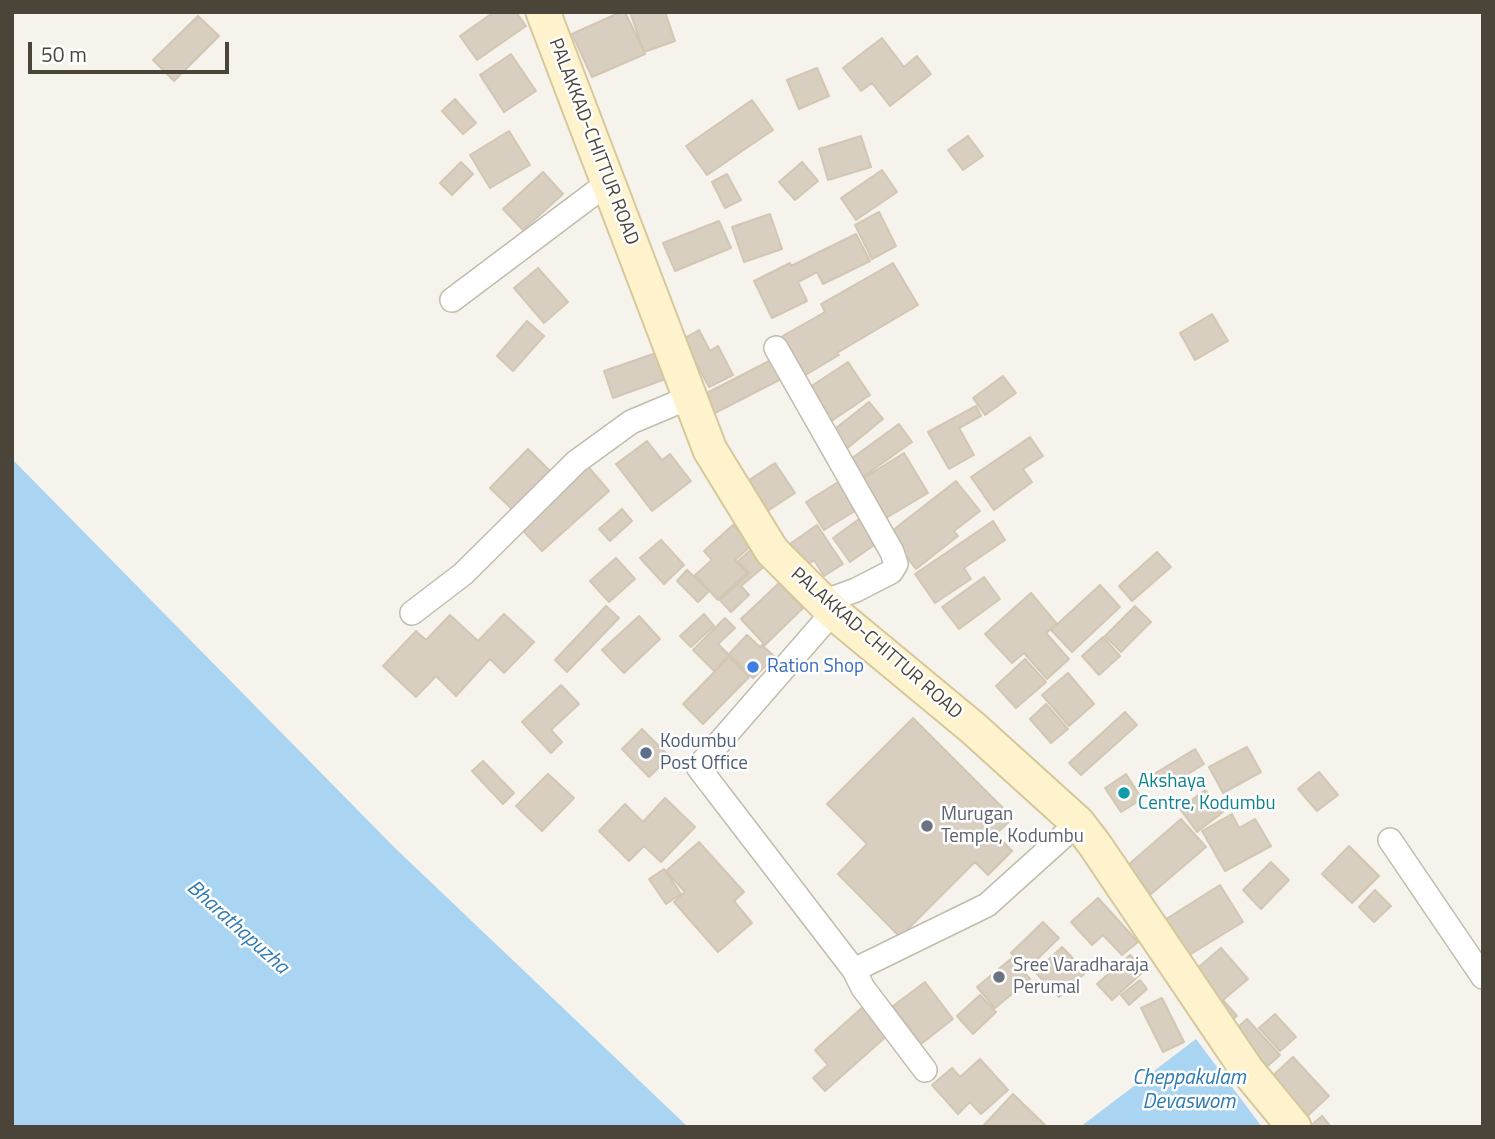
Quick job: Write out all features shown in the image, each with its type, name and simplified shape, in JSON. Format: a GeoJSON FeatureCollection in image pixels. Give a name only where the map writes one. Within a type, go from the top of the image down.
{"type":"FeatureCollection","features":[{"type":"Feature","properties":{"kind":"main road","name":"PALAKKAD-CHITTUR ROAD"},"geometry":{"type":"LineString","coordinates":[[543,12],[710,450],[772,551],[828,607],[972,728],[1077,823],[1096,845],[1247,1070],[1294,1127]]}},
{"type":"Feature","properties":{"kind":"street"},"geometry":{"type":"LineString","coordinates":[[452,300],[609,182]]}},
{"type":"Feature","properties":{"kind":"street"},"geometry":{"type":"LineString","coordinates":[[776,348],[892,552],[896,564],[891,572],[828,607],[698,767],[854,970],[863,988],[925,1070]]}},
{"type":"Feature","properties":{"kind":"street"},"geometry":{"type":"LineString","coordinates":[[412,614],[463,574],[576,462],[631,422],[688,398]]}},
{"type":"Feature","properties":{"kind":"street"},"geometry":{"type":"LineString","coordinates":[[854,970],[987,905],[1077,823]]}},
{"type":"Feature","properties":{"kind":"street"},"geometry":{"type":"LineString","coordinates":[[1390,840],[1483,977]]}},
{"type":"Feature","properties":{"kind":"water","name":"Bharathapuzha"},"geometry":{"type":"Polygon","coordinates":[[[12,459],[396,849],[688,1127],[12,1127],[12,459]]]}},
{"type":"Feature","properties":{"kind":"water","name":"Cheppakulam Devaswom"},"geometry":{"type":"Polygon","coordinates":[[[1196,1039],[1262,1127],[1080,1127],[1196,1039]]]}},
{"type":"Feature","properties":{"kind":"building"},"geometry":{"type":"Polygon","coordinates":[[[494,12],[516,12],[526,26],[477,60],[460,36],[494,12]]]}},
{"type":"Feature","properties":{"kind":"building"},"geometry":{"type":"Polygon","coordinates":[[[625,12],[645,54],[592,77],[572,34],[625,12]]]}},
{"type":"Feature","properties":{"kind":"building"},"geometry":{"type":"Polygon","coordinates":[[[630,12],[665,12],[675,41],[644,52],[630,12]]]}},
{"type":"Feature","properties":{"kind":"building"},"geometry":{"type":"Polygon","coordinates":[[[198,16],[219,36],[174,81],[153,60],[198,16]]]}},
{"type":"Feature","properties":{"kind":"building"},"geometry":{"type":"Polygon","coordinates":[[[882,38],[904,67],[917,56],[931,74],[890,106],[872,83],[861,91],[843,68],[882,38]]]}},
{"type":"Feature","properties":{"kind":"building"},"geometry":{"type":"Polygon","coordinates":[[[511,54],[536,91],[504,112],[480,75],[511,54]]]}},
{"type":"Feature","properties":{"kind":"building"},"geometry":{"type":"Polygon","coordinates":[[[817,68],[829,96],[799,109],[787,80],[817,68]]]}},
{"type":"Feature","properties":{"kind":"building"},"geometry":{"type":"Polygon","coordinates":[[[455,99],[476,123],[463,134],[442,111],[455,99]]]}},
{"type":"Feature","properties":{"kind":"building"},"geometry":{"type":"Polygon","coordinates":[[[752,100],[773,130],[707,175],[686,146],[752,100]]]}},
{"type":"Feature","properties":{"kind":"building"},"geometry":{"type":"Polygon","coordinates":[[[509,131],[530,165],[490,188],[470,155],[509,131]]]}},
{"type":"Feature","properties":{"kind":"building"},"geometry":{"type":"Polygon","coordinates":[[[861,136],[871,167],[828,180],[819,149],[861,136]]]}},
{"type":"Feature","properties":{"kind":"building"},"geometry":{"type":"Polygon","coordinates":[[[968,136],[983,156],[963,170],[948,150],[968,136]]]}},
{"type":"Feature","properties":{"kind":"building"},"geometry":{"type":"Polygon","coordinates":[[[461,162],[473,174],[452,195],[440,183],[461,162]]]}},
{"type":"Feature","properties":{"kind":"building"},"geometry":{"type":"Polygon","coordinates":[[[802,162],[818,181],[795,200],[779,182],[802,162]]]}},
{"type":"Feature","properties":{"kind":"building"},"geometry":{"type":"Polygon","coordinates":[[[882,170],[897,192],[856,220],[841,198],[882,170]]]}},
{"type":"Feature","properties":{"kind":"building"},"geometry":{"type":"Polygon","coordinates":[[[543,172],[563,194],[523,230],[503,209],[543,172]]]}},
{"type":"Feature","properties":{"kind":"building"},"geometry":{"type":"Polygon","coordinates":[[[727,174],[741,200],[725,208],[712,182],[727,174]]]}},
{"type":"Feature","properties":{"kind":"building"},"geometry":{"type":"Polygon","coordinates":[[[879,212],[896,246],[872,259],[855,225],[879,212]]]}},
{"type":"Feature","properties":{"kind":"building"},"geometry":{"type":"Polygon","coordinates":[[[770,214],[782,249],[744,262],[732,227],[770,214]]]}},
{"type":"Feature","properties":{"kind":"building"},"geometry":{"type":"Polygon","coordinates":[[[719,221],[731,248],[675,271],[663,243],[719,221]]]}},
{"type":"Feature","properties":{"kind":"building"},"geometry":{"type":"Polygon","coordinates":[[[856,234],[870,261],[823,284],[817,272],[798,282],[807,301],[772,318],[754,281],[856,234]]]}},
{"type":"Feature","properties":{"kind":"building"},"geometry":{"type":"Polygon","coordinates":[[[893,263],[918,305],[804,376],[781,337],[825,312],[821,304],[893,263]]]}},
{"type":"Feature","properties":{"kind":"building"},"geometry":{"type":"Polygon","coordinates":[[[538,268],[568,302],[544,323],[514,288],[538,268]]]}},
{"type":"Feature","properties":{"kind":"building"},"geometry":{"type":"Polygon","coordinates":[[[1212,314],[1228,341],[1195,360],[1180,333],[1212,314]]]}},
{"type":"Feature","properties":{"kind":"building"},"geometry":{"type":"Polygon","coordinates":[[[527,321],[544,336],[513,371],[497,356],[527,321]]]}},
{"type":"Feature","properties":{"kind":"building"},"geometry":{"type":"Polygon","coordinates":[[[699,330],[710,351],[718,346],[733,375],[709,387],[683,339],[699,330]]]}},
{"type":"Feature","properties":{"kind":"building"},"geometry":{"type":"Polygon","coordinates":[[[662,351],[671,377],[613,398],[604,371],[662,351]]]}},
{"type":"Feature","properties":{"kind":"building"},"geometry":{"type":"Polygon","coordinates":[[[777,357],[787,376],[711,415],[701,396],[777,357]]]}},
{"type":"Feature","properties":{"kind":"building"},"geometry":{"type":"Polygon","coordinates":[[[848,362],[870,395],[830,422],[807,389],[848,362]]]}},
{"type":"Feature","properties":{"kind":"building"},"geometry":{"type":"Polygon","coordinates":[[[1003,376],[1016,393],[985,415],[973,398],[1003,376]]]}},
{"type":"Feature","properties":{"kind":"building"},"geometry":{"type":"Polygon","coordinates":[[[869,402],[883,419],[845,450],[831,432],[869,402]]]}},
{"type":"Feature","properties":{"kind":"building"},"geometry":{"type":"Polygon","coordinates":[[[976,406],[981,416],[959,428],[974,455],[949,469],[928,432],[976,406]]]}},
{"type":"Feature","properties":{"kind":"building"},"geometry":{"type":"Polygon","coordinates":[[[899,424],[912,442],[860,479],[848,461],[899,424]]]}},
{"type":"Feature","properties":{"kind":"building"},"geometry":{"type":"Polygon","coordinates":[[[1030,437],[1043,456],[1023,469],[1032,482],[994,510],[971,477],[1030,437]]]}},
{"type":"Feature","properties":{"kind":"building"},"geometry":{"type":"Polygon","coordinates":[[[647,441],[662,460],[670,454],[691,481],[652,511],[616,464],[647,441]]]}},
{"type":"Feature","properties":{"kind":"building"},"geometry":{"type":"Polygon","coordinates":[[[528,449],[552,473],[515,512],[490,488],[528,449]]]}},
{"type":"Feature","properties":{"kind":"building"},"geometry":{"type":"Polygon","coordinates":[[[904,453],[928,493],[886,518],[862,479],[904,453]]]}},
{"type":"Feature","properties":{"kind":"building"},"geometry":{"type":"Polygon","coordinates":[[[584,462],[609,491],[542,551],[516,523],[584,462]]]}},
{"type":"Feature","properties":{"kind":"building"},"geometry":{"type":"Polygon","coordinates":[[[775,463],[795,493],[763,514],[743,484],[775,463]]]}},
{"type":"Feature","properties":{"kind":"building"},"geometry":{"type":"Polygon","coordinates":[[[840,481],[858,509],[824,530],[806,502],[840,481]]]}},
{"type":"Feature","properties":{"kind":"building"},"geometry":{"type":"Polygon","coordinates":[[[956,481],[980,511],[954,531],[958,536],[916,569],[888,534],[956,481]]]}},
{"type":"Feature","properties":{"kind":"building"},"geometry":{"type":"Polygon","coordinates":[[[622,509],[632,521],[610,541],[599,529],[622,509]]]}},
{"type":"Feature","properties":{"kind":"building"},"geometry":{"type":"Polygon","coordinates":[[[859,519],[877,543],[850,562],[833,538],[859,519]]]}},
{"type":"Feature","properties":{"kind":"building"},"geometry":{"type":"Polygon","coordinates":[[[993,521],[1005,540],[964,568],[971,579],[935,603],[915,574],[993,521]]]}},
{"type":"Feature","properties":{"kind":"building"},"geometry":{"type":"Polygon","coordinates":[[[733,525],[752,545],[735,560],[747,573],[718,600],[695,575],[712,560],[704,551],[733,525]]]}},
{"type":"Feature","properties":{"kind":"building"},"geometry":{"type":"Polygon","coordinates":[[[817,525],[843,564],[824,576],[814,560],[802,569],[787,546],[817,525]]]}},
{"type":"Feature","properties":{"kind":"building"},"geometry":{"type":"Polygon","coordinates":[[[661,540],[684,565],[664,584],[640,558],[661,540]]]}},
{"type":"Feature","properties":{"kind":"building"},"geometry":{"type":"Polygon","coordinates":[[[752,549],[766,565],[741,586],[749,595],[731,612],[720,600],[749,573],[738,561],[752,549]]]}},
{"type":"Feature","properties":{"kind":"building"},"geometry":{"type":"Polygon","coordinates":[[[1157,552],[1171,567],[1132,601],[1119,586],[1157,552]]]}},
{"type":"Feature","properties":{"kind":"building"},"geometry":{"type":"Polygon","coordinates":[[[616,558],[635,579],[609,602],[590,581],[616,558]]]}},
{"type":"Feature","properties":{"kind":"building"},"geometry":{"type":"Polygon","coordinates":[[[687,570],[709,591],[698,602],[677,581],[687,570]]]}},
{"type":"Feature","properties":{"kind":"building"},"geometry":{"type":"Polygon","coordinates":[[[984,577],[1000,599],[959,629],[942,607],[984,577]]]}},
{"type":"Feature","properties":{"kind":"building"},"geometry":{"type":"Polygon","coordinates":[[[779,583],[803,608],[765,645],[741,619],[779,583]]]}},
{"type":"Feature","properties":{"kind":"building"},"geometry":{"type":"Polygon","coordinates":[[[1100,585],[1120,607],[1072,652],[1051,630],[1100,585]]]}},
{"type":"Feature","properties":{"kind":"building"},"geometry":{"type":"Polygon","coordinates":[[[1031,593],[1057,624],[1046,633],[1069,659],[1047,679],[1024,653],[1012,663],[985,634],[1031,593]]]}},
{"type":"Feature","properties":{"kind":"building"},"geometry":{"type":"Polygon","coordinates":[[[606,606],[619,618],[567,672],[555,660],[606,606]]]}},
{"type":"Feature","properties":{"kind":"building"},"geometry":{"type":"Polygon","coordinates":[[[1135,606],[1151,622],[1121,652],[1105,636],[1135,606]]]}},
{"type":"Feature","properties":{"kind":"building"},"geometry":{"type":"Polygon","coordinates":[[[504,614],[534,642],[504,673],[490,659],[456,696],[436,676],[416,697],[383,666],[416,631],[426,640],[450,615],[478,641],[504,614]]]}},
{"type":"Feature","properties":{"kind":"building"},"geometry":{"type":"Polygon","coordinates":[[[704,614],[714,626],[691,647],[680,636],[704,614]]]}},
{"type":"Feature","properties":{"kind":"building"},"geometry":{"type":"Polygon","coordinates":[[[639,616],[660,639],[624,673],[602,650],[639,616]]]}},
{"type":"Feature","properties":{"kind":"building"},"geometry":{"type":"Polygon","coordinates":[[[725,618],[735,628],[718,644],[729,655],[714,671],[693,650],[725,618]]]}},
{"type":"Feature","properties":{"kind":"building","name":"Ration Shop"},"geometry":{"type":"Polygon","coordinates":[[[747,635],[775,657],[753,678],[729,654],[747,635]]]}},
{"type":"Feature","properties":{"kind":"building"},"geometry":{"type":"Polygon","coordinates":[[[1103,637],[1120,656],[1099,675],[1082,656],[1103,637]]]}},
{"type":"Feature","properties":{"kind":"building"},"geometry":{"type":"Polygon","coordinates":[[[729,657],[749,677],[703,724],[683,704],[729,657]]]}},
{"type":"Feature","properties":{"kind":"building"},"geometry":{"type":"Polygon","coordinates":[[[1025,659],[1046,682],[1016,708],[996,686],[1025,659]]]}},
{"type":"Feature","properties":{"kind":"building"},"geometry":{"type":"Polygon","coordinates":[[[1068,673],[1094,704],[1069,726],[1042,695],[1068,673]]]}},
{"type":"Feature","properties":{"kind":"building"},"geometry":{"type":"Polygon","coordinates":[[[561,685],[579,704],[551,730],[562,742],[551,753],[522,722],[561,685]]]}},
{"type":"Feature","properties":{"kind":"building"},"geometry":{"type":"Polygon","coordinates":[[[1046,704],[1068,729],[1051,743],[1030,719],[1046,704]]]}},
{"type":"Feature","properties":{"kind":"building"},"geometry":{"type":"Polygon","coordinates":[[[1125,712],[1137,725],[1081,775],[1069,763],[1125,712]]]}},
{"type":"Feature","properties":{"kind":"building","name":"Murugan Temple, Kodumbu"},"geometry":{"type":"Polygon","coordinates":[[[913,718],[1013,818],[996,834],[1012,851],[988,875],[975,862],[900,937],[838,874],[867,844],[827,804],[913,718]]]}},
{"type":"Feature","properties":{"kind":"building","name":"Kodumbu Post Office"},"geometry":{"type":"Polygon","coordinates":[[[642,729],[670,757],[649,777],[622,749],[642,729]]]}},
{"type":"Feature","properties":{"kind":"building"},"geometry":{"type":"Polygon","coordinates":[[[1247,747],[1261,772],[1223,793],[1209,767],[1247,747]]]}},
{"type":"Feature","properties":{"kind":"building"},"geometry":{"type":"Polygon","coordinates":[[[1195,749],[1204,764],[1164,789],[1154,774],[1195,749]]]}},
{"type":"Feature","properties":{"kind":"building"},"geometry":{"type":"Polygon","coordinates":[[[483,761],[514,793],[503,804],[472,771],[483,761]]]}},
{"type":"Feature","properties":{"kind":"building"},"geometry":{"type":"Polygon","coordinates":[[[1319,772],[1338,795],[1317,811],[1298,789],[1319,772]]]}},
{"type":"Feature","properties":{"kind":"building"},"geometry":{"type":"Polygon","coordinates":[[[548,774],[574,798],[542,831],[516,806],[548,774]]]}},
{"type":"Feature","properties":{"kind":"building","name":"Akshaya Centre, Kodumbu"},"geometry":{"type":"Polygon","coordinates":[[[1126,774],[1142,799],[1121,812],[1105,788],[1126,774]]]}},
{"type":"Feature","properties":{"kind":"building"},"geometry":{"type":"Polygon","coordinates":[[[1205,790],[1223,812],[1197,832],[1180,809],[1205,790]]]}},
{"type":"Feature","properties":{"kind":"building"},"geometry":{"type":"Polygon","coordinates":[[[665,798],[695,827],[661,862],[644,846],[629,861],[599,831],[625,804],[643,822],[665,798]]]}},
{"type":"Feature","properties":{"kind":"building"},"geometry":{"type":"Polygon","coordinates":[[[1232,814],[1239,828],[1255,819],[1271,846],[1225,871],[1202,831],[1232,814]]]}},
{"type":"Feature","properties":{"kind":"building"},"geometry":{"type":"Polygon","coordinates":[[[1181,819],[1206,847],[1151,894],[1127,866],[1181,819]]]}},
{"type":"Feature","properties":{"kind":"building"},"geometry":{"type":"Polygon","coordinates":[[[699,842],[744,892],[734,901],[752,923],[718,952],[674,902],[685,892],[666,871],[699,842]]]}},
{"type":"Feature","properties":{"kind":"building"},"geometry":{"type":"Polygon","coordinates":[[[1349,846],[1379,876],[1352,903],[1322,874],[1349,846]]]}},
{"type":"Feature","properties":{"kind":"building"},"geometry":{"type":"Polygon","coordinates":[[[1271,862],[1289,880],[1261,909],[1243,890],[1271,862]]]}},
{"type":"Feature","properties":{"kind":"building"},"geometry":{"type":"Polygon","coordinates":[[[664,869],[681,894],[666,904],[649,879],[664,869]]]}},
{"type":"Feature","properties":{"kind":"building"},"geometry":{"type":"Polygon","coordinates":[[[1220,885],[1243,922],[1186,957],[1163,921],[1220,885]]]}},
{"type":"Feature","properties":{"kind":"building"},"geometry":{"type":"Polygon","coordinates":[[[1375,890],[1391,906],[1374,922],[1359,907],[1375,890]]]}},
{"type":"Feature","properties":{"kind":"building"},"geometry":{"type":"Polygon","coordinates":[[[1098,898],[1138,942],[1122,955],[1103,935],[1092,945],[1071,922],[1098,898]]]}},
{"type":"Feature","properties":{"kind":"building"},"geometry":{"type":"Polygon","coordinates":[[[1043,922],[1059,938],[1027,969],[1011,953],[1043,922]]]}},
{"type":"Feature","properties":{"kind":"building"},"geometry":{"type":"Polygon","coordinates":[[[1062,947],[1086,972],[1059,997],[1035,972],[1062,947]]]}},
{"type":"Feature","properties":{"kind":"building"},"geometry":{"type":"Polygon","coordinates":[[[1221,948],[1248,979],[1223,1000],[1237,1016],[1226,1024],[1187,977],[1221,948]]]}},
{"type":"Feature","properties":{"kind":"building"},"geometry":{"type":"Polygon","coordinates":[[[1130,955],[1144,971],[1112,1000],[1097,984],[1130,955]]]}},
{"type":"Feature","properties":{"kind":"building"},"geometry":{"type":"Polygon","coordinates":[[[1012,958],[1030,979],[995,1008],[977,987],[1012,958]]]}},
{"type":"Feature","properties":{"kind":"building"},"geometry":{"type":"Polygon","coordinates":[[[1140,980],[1147,989],[1129,1005],[1121,995],[1140,980]]]}},
{"type":"Feature","properties":{"kind":"building"},"geometry":{"type":"Polygon","coordinates":[[[925,982],[953,1019],[921,1044],[893,1006],[925,982]]]}},
{"type":"Feature","properties":{"kind":"building"},"geometry":{"type":"Polygon","coordinates":[[[980,995],[996,1012],[973,1034],[957,1016],[980,995]]]}},
{"type":"Feature","properties":{"kind":"building"},"geometry":{"type":"Polygon","coordinates":[[[1162,998],[1184,1042],[1163,1052],[1141,1008],[1162,998]]]}},
{"type":"Feature","properties":{"kind":"building"},"geometry":{"type":"Polygon","coordinates":[[[864,1006],[889,1034],[825,1091],[813,1078],[828,1065],[815,1050],[864,1006]]]}},
{"type":"Feature","properties":{"kind":"building"},"geometry":{"type":"Polygon","coordinates":[[[1275,1014],[1296,1037],[1280,1051],[1259,1028],[1275,1014]]]}},
{"type":"Feature","properties":{"kind":"building"},"geometry":{"type":"Polygon","coordinates":[[[1247,1019],[1280,1055],[1260,1073],[1227,1037],[1247,1019]]]}},
{"type":"Feature","properties":{"kind":"building"},"geometry":{"type":"Polygon","coordinates":[[[1293,1057],[1329,1096],[1303,1120],[1267,1081],[1293,1057]]]}},
{"type":"Feature","properties":{"kind":"building"},"geometry":{"type":"Polygon","coordinates":[[[980,1059],[1008,1090],[981,1114],[970,1102],[958,1114],[932,1085],[952,1068],[960,1077],[980,1059]]]}},
{"type":"Feature","properties":{"kind":"building"},"geometry":{"type":"Polygon","coordinates":[[[1013,1094],[1047,1127],[982,1127],[1013,1094]]]}},
{"type":"Feature","properties":{"kind":"building"},"geometry":{"type":"Polygon","coordinates":[[[1322,1116],[1331,1127],[1309,1127],[1322,1116]]]}},
{"type":"Feature","properties":{"kind":"place","name":"Ration Shop"},"geometry":{"type":"Point","coordinates":[753,667]}},
{"type":"Feature","properties":{"kind":"place","name":"Kodumbu Post Office"},"geometry":{"type":"Point","coordinates":[646,753]}},
{"type":"Feature","properties":{"kind":"place","name":"Akshaya Centre, Kodumbu"},"geometry":{"type":"Point","coordinates":[1124,793]}},
{"type":"Feature","properties":{"kind":"place","name":"Murugan Temple, Kodumbu"},"geometry":{"type":"Point","coordinates":[927,826]}},
{"type":"Feature","properties":{"kind":"place","name":"Sree Varadharaja Perumal"},"geometry":{"type":"Point","coordinates":[999,977]}}]}
